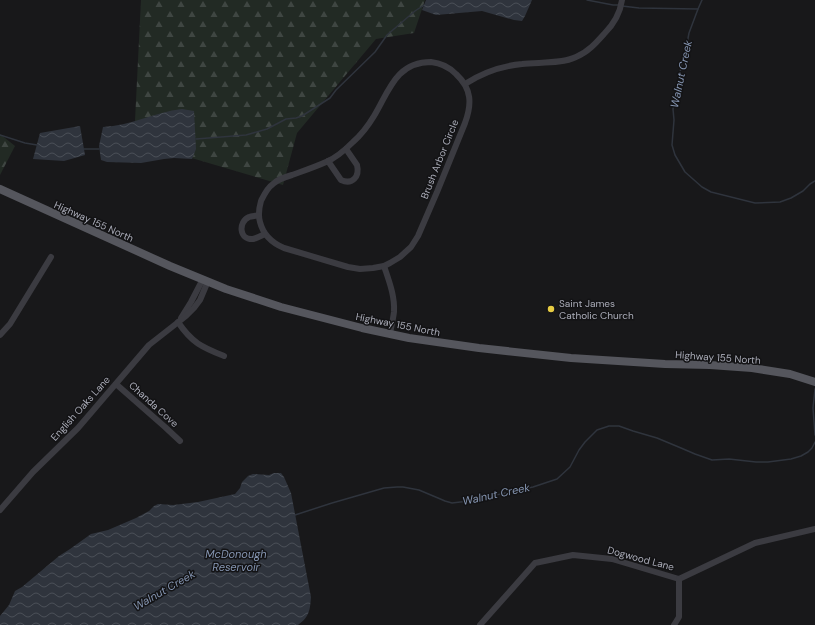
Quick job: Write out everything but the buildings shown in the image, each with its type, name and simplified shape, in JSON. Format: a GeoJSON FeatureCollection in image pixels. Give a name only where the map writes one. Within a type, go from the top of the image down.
{"type":"FeatureCollection","features":[{"type":"Feature","properties":{"kind":"main road","name":"Highway 155 North"},"geometry":{"type":"LineString","coordinates":[[0,189],[170,266],[244,295],[275,305],[390,334],[478,348],[571,358],[665,364],[733,366],[790,374],[815,382]]}},
{"type":"Feature","properties":{"kind":"street"},"geometry":{"type":"LineString","coordinates":[[259,215],[246,219],[241,226],[242,232],[246,237],[251,239],[265,234],[260,224],[260,205],[264,195],[273,184],[281,179],[328,161],[346,149],[374,116],[393,81],[407,68],[420,63],[437,63],[450,68],[465,84],[484,74],[507,66],[565,61],[579,56],[593,46],[612,25],[619,14],[622,0]]}},
{"type":"Feature","properties":{"kind":"street","name":"Brush Arbor Circle"},"geometry":{"type":"LineString","coordinates":[[265,234],[273,242],[284,248],[348,267],[366,269],[384,266],[395,261],[408,251],[416,240],[468,115],[469,96],[465,84]]}},
{"type":"Feature","properties":{"kind":"street"},"geometry":{"type":"LineString","coordinates":[[328,161],[341,180],[345,182],[353,180],[357,175],[358,168],[346,149]]}},
{"type":"Feature","properties":{"kind":"street"},"geometry":{"type":"LineString","coordinates":[[0,335],[10,324],[50,257]]}},
{"type":"Feature","properties":{"kind":"street"},"geometry":{"type":"LineString","coordinates":[[384,266],[394,301],[394,315],[390,334]]}},
{"type":"Feature","properties":{"kind":"street","name":"English Oaks Lane"},"geometry":{"type":"LineString","coordinates":[[0,510],[33,472],[78,428],[149,345],[178,322],[205,280]]}},
{"type":"Feature","properties":{"kind":"street"},"geometry":{"type":"LineString","coordinates":[[178,322],[195,342],[224,356]]}},
{"type":"Feature","properties":{"kind":"street","name":"Chanda Cove"},"geometry":{"type":"LineString","coordinates":[[116,384],[165,426],[180,441]]}},
{"type":"Feature","properties":{"kind":"street","name":"Dogwood Lane"},"geometry":{"type":"LineString","coordinates":[[480,625],[535,563],[573,555],[612,559],[679,578],[755,543],[815,529]]}},
{"type":"Feature","properties":{"kind":"street"},"geometry":{"type":"LineString","coordinates":[[674,625],[679,617],[679,578]]}},
{"type":"Feature","properties":{"kind":"green space"},"geometry":{"type":"Polygon","coordinates":[[[141,0],[425,0],[414,33],[376,39],[297,133],[283,185],[134,141],[141,0]]]}},
{"type":"Feature","properties":{"kind":"green space"},"geometry":{"type":"Polygon","coordinates":[[[0,134],[15,146],[0,175],[0,134]]]}},
{"type":"Feature","properties":{"kind":"water"},"geometry":{"type":"Polygon","coordinates":[[[426,0],[532,0],[522,21],[482,11],[436,15],[422,10],[426,0]]]}},
{"type":"Feature","properties":{"kind":"water"},"geometry":{"type":"Polygon","coordinates":[[[182,109],[194,111],[196,149],[192,159],[174,158],[141,163],[107,162],[101,160],[99,146],[103,127],[123,124],[182,109]]]}},
{"type":"Feature","properties":{"kind":"water"},"geometry":{"type":"Polygon","coordinates":[[[80,126],[85,155],[64,161],[33,159],[40,133],[80,126]]]}},
{"type":"Feature","properties":{"kind":"water","name":"McDonough Reservoir"},"geometry":{"type":"Polygon","coordinates":[[[281,473],[291,493],[311,597],[308,613],[305,619],[298,625],[0,625],[0,616],[9,605],[15,591],[22,587],[59,556],[91,534],[108,530],[136,518],[158,504],[173,505],[198,502],[235,494],[240,488],[242,482],[248,476],[253,474],[269,475],[281,473]]]}},
{"type":"Feature","properties":{"kind":"waterway"},"geometry":{"type":"LineString","coordinates":[[587,0],[618,5]]}},
{"type":"Feature","properties":{"kind":"waterway","name":"Walnut Creek"},"geometry":{"type":"LineString","coordinates":[[702,0],[689,33],[673,109],[674,120],[672,145],[675,155],[685,172],[702,187],[711,192],[755,203],[780,202],[791,198],[803,191],[815,181]]}},
{"type":"Feature","properties":{"kind":"waterway"},"geometry":{"type":"LineString","coordinates":[[196,139],[246,135],[267,129],[286,119],[302,116],[330,98],[336,90],[375,52],[387,35],[424,5]]}},
{"type":"Feature","properties":{"kind":"waterway"},"geometry":{"type":"LineString","coordinates":[[622,6],[639,8],[698,9]]}},
{"type":"Feature","properties":{"kind":"waterway"},"geometry":{"type":"LineString","coordinates":[[0,135],[25,143],[37,145]]}},
{"type":"Feature","properties":{"kind":"waterway"},"geometry":{"type":"LineString","coordinates":[[84,149],[99,149]]}},
{"type":"Feature","properties":{"kind":"waterway","name":"Walnut Creek"},"geometry":{"type":"LineString","coordinates":[[815,389],[813,408],[815,435]]}},
{"type":"Feature","properties":{"kind":"waterway","name":"Walnut Creek"},"geometry":{"type":"LineString","coordinates":[[295,515],[384,488],[403,487],[419,490],[452,503],[477,500],[533,487],[557,479],[570,467],[585,442],[597,430],[609,426],[619,426],[657,438],[712,460],[729,459],[768,462],[791,459],[808,452],[815,442]]}},
{"type":"Feature","properties":{"kind":"place","name":"Saint James Catholic Church"},"geometry":{"type":"Point","coordinates":[551,309]}}]}
